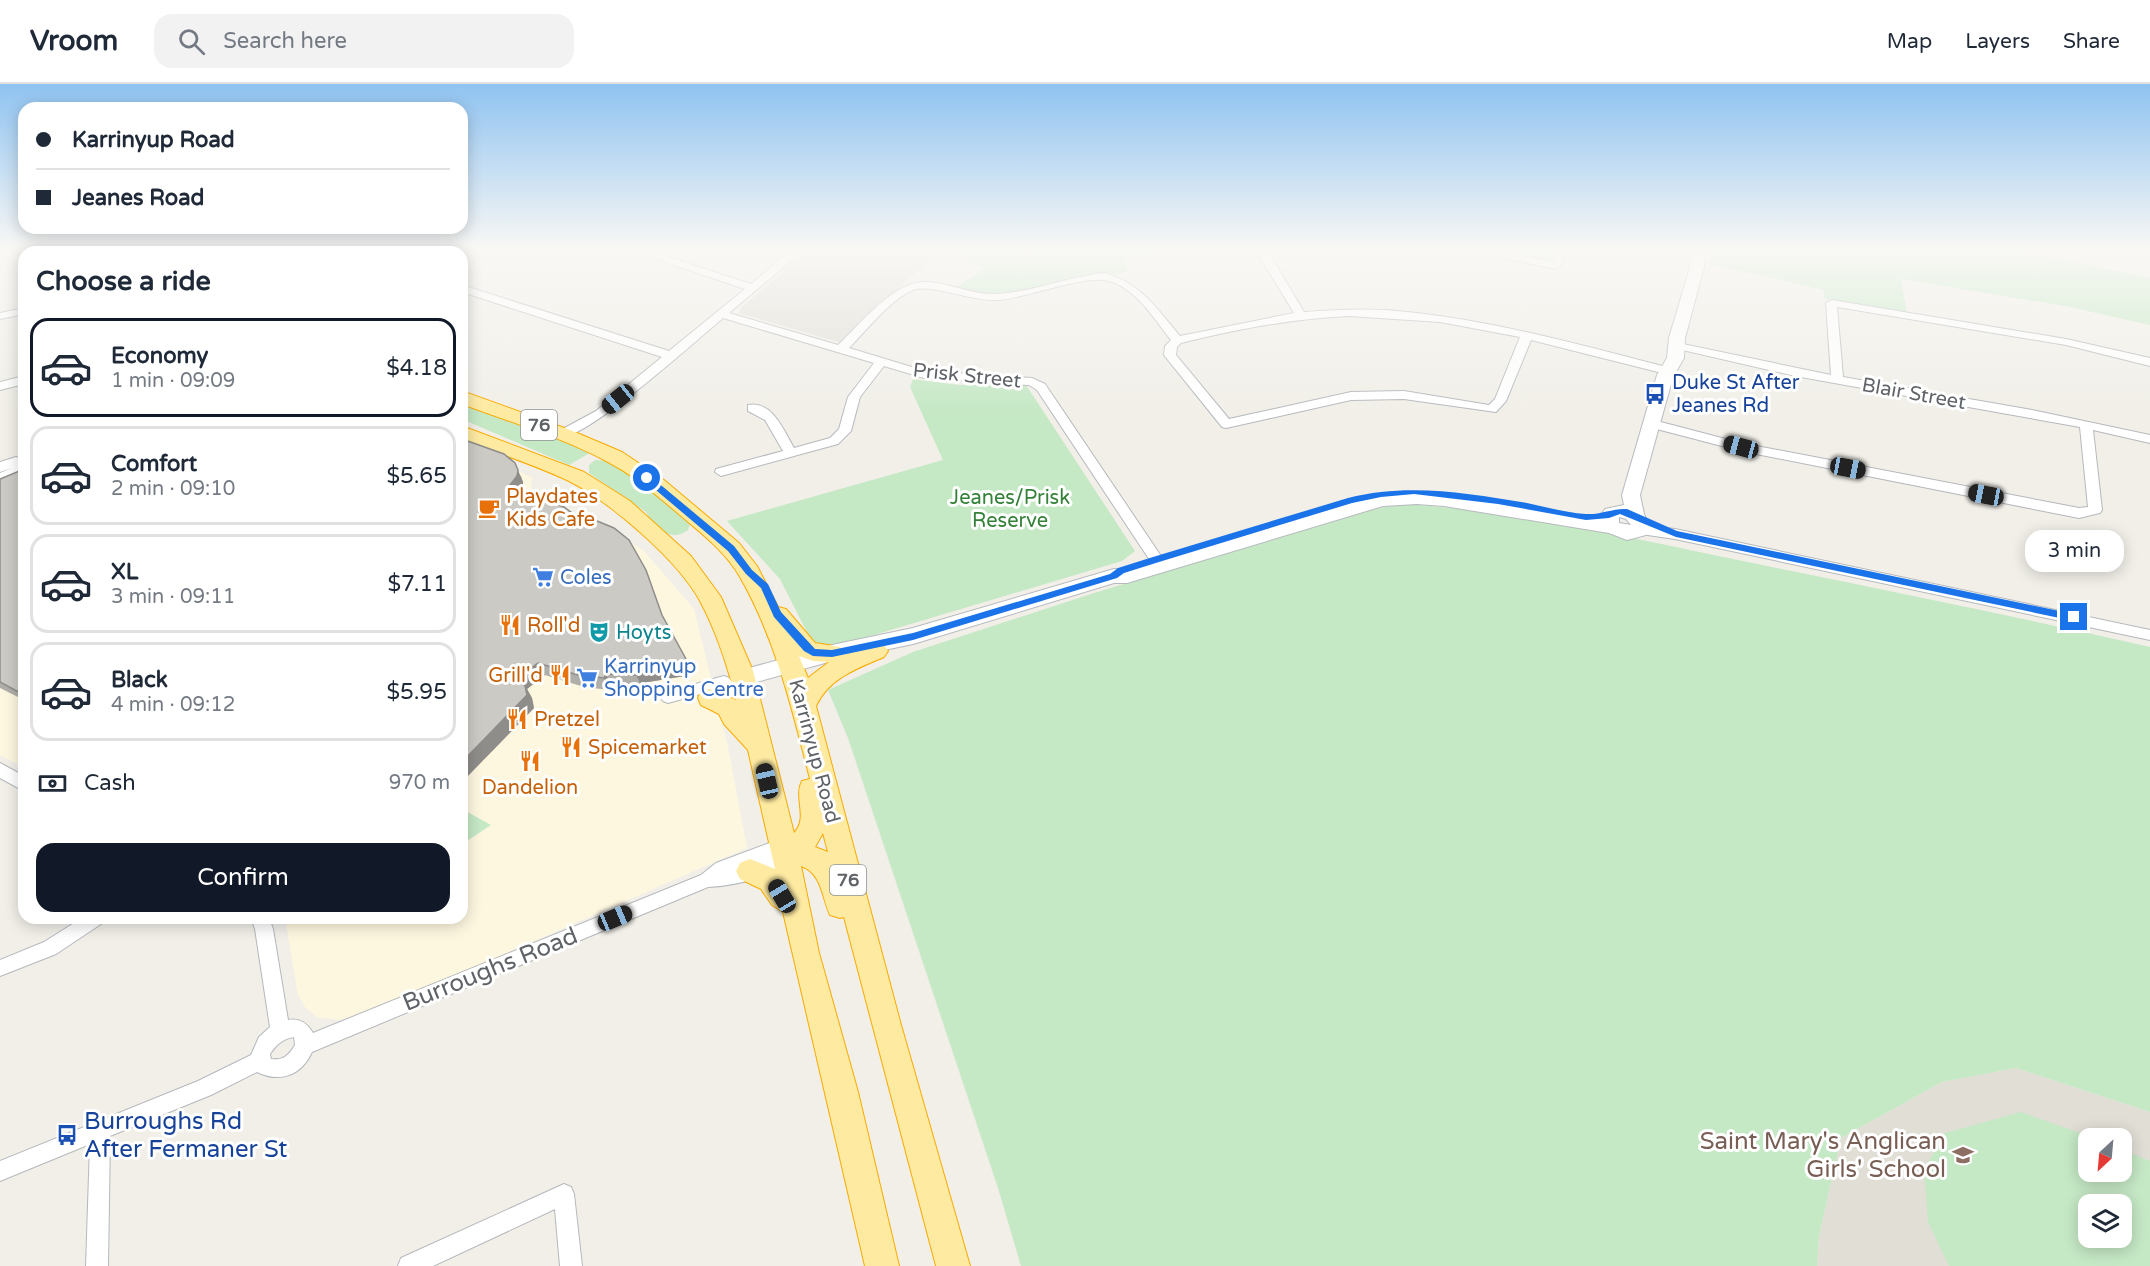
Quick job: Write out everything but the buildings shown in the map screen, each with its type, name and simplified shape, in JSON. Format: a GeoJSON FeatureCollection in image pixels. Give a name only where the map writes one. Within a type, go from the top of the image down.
{"type":"FeatureCollection","features":[{"type":"Feature","properties":{"kind":"highway","name":"Karrinyup Road"},"geometry":{"type":"LineString","coordinates":[[468,399],[563,434],[615,457],[657,485],[693,515],[731,548],[749,572],[794,670],[886,1026],[953,1266]]}},
{"type":"Feature","properties":{"kind":"highway","name":"76"},"geometry":{"type":"LineString","coordinates":[[468,434],[577,477],[623,506],[683,561],[710,597],[730,687],[758,745],[785,852],[805,952],[842,1092],[882,1266]]}},
{"type":"Feature","properties":{"kind":"highway"},"geometry":{"type":"LineString","coordinates":[[567,473],[590,460],[615,457]]}},
{"type":"Feature","properties":{"kind":"highway"},"geometry":{"type":"LineString","coordinates":[[653,533],[672,541],[687,540],[694,532],[693,515]]}},
{"type":"Feature","properties":{"kind":"highway"},"geometry":{"type":"LineString","coordinates":[[749,572],[765,586],[777,614],[807,649],[813,652],[832,653]]}},
{"type":"Feature","properties":{"kind":"highway"},"geometry":{"type":"LineString","coordinates":[[803,707],[818,680],[876,651]]}},
{"type":"Feature","properties":{"kind":"highway"},"geometry":{"type":"LineString","coordinates":[[730,687],[728,707],[733,717],[758,745]]}},
{"type":"Feature","properties":{"kind":"highway"},"geometry":{"type":"LineString","coordinates":[[785,852],[808,838],[816,817],[804,756],[811,734]]}},
{"type":"Feature","properties":{"kind":"highway"},"geometry":{"type":"LineString","coordinates":[[785,852],[808,855],[823,862],[833,881],[851,942],[886,1026]]}},
{"type":"Feature","properties":{"kind":"highway"},"geometry":{"type":"LineString","coordinates":[[750,871],[771,880],[782,896],[794,904]]}},
{"type":"Feature","properties":{"kind":"main road"},"geometry":{"type":"LineString","coordinates":[[794,670],[832,653],[913,636],[1114,576],[1126,576],[1158,562],[1362,504],[1396,499],[1444,500],[1626,520],[1631,495],[1653,424],[1663,372],[1671,370],[1687,303]]}},
{"type":"Feature","properties":{"kind":"main road"},"geometry":{"type":"LineString","coordinates":[[730,687],[876,651],[913,636]]}},
{"type":"Feature","properties":{"kind":"street"},"geometry":{"type":"LineString","coordinates":[[509,303],[671,356]]}},
{"type":"Feature","properties":{"kind":"street"},"geometry":{"type":"LineString","coordinates":[[563,434],[600,414],[734,303]]}},
{"type":"Feature","properties":{"kind":"street"},"geometry":{"type":"LineString","coordinates":[[841,349],[889,303]]}},
{"type":"Feature","properties":{"kind":"street"},"geometry":{"type":"LineString","coordinates":[[1145,303],[1177,340]]}},
{"type":"Feature","properties":{"kind":"street"},"geometry":{"type":"LineString","coordinates":[[1294,303],[1301,315]]}},
{"type":"Feature","properties":{"kind":"street"},"geometry":{"type":"LineString","coordinates":[[1832,303],[1837,379]]}},
{"type":"Feature","properties":{"kind":"street"},"geometry":{"type":"LineString","coordinates":[[1833,303],[2066,342],[2150,362]]}},
{"type":"Feature","properties":{"kind":"street"},"geometry":{"type":"LineString","coordinates":[[0,316],[18,312]]}},
{"type":"Feature","properties":{"kind":"street"},"geometry":{"type":"LineString","coordinates":[[1527,335],[1500,401],[1492,409],[1404,395],[1351,396],[1226,424],[1170,355],[1170,346],[1177,340],[1301,315],[1349,312],[1422,316],[1491,326],[1527,335],[1663,372]]}},
{"type":"Feature","properties":{"kind":"street","name":"Prisk Street"},"geometry":{"type":"LineString","coordinates":[[721,314],[924,375],[971,380],[1032,382],[1041,387],[1158,562]]}},
{"type":"Feature","properties":{"kind":"street","name":"Blair Street"},"geometry":{"type":"LineString","coordinates":[[1677,342],[1752,365],[2086,425],[2150,439]]}},
{"type":"Feature","properties":{"kind":"street"},"geometry":{"type":"LineString","coordinates":[[721,472],[834,441],[845,431],[854,397],[881,362]]}},
{"type":"Feature","properties":{"kind":"street"},"geometry":{"type":"LineString","coordinates":[[0,386],[18,382]]}},
{"type":"Feature","properties":{"kind":"street"},"geometry":{"type":"LineString","coordinates":[[752,408],[770,417],[791,454]]}},
{"type":"Feature","properties":{"kind":"street"},"geometry":{"type":"LineString","coordinates":[[585,443],[600,414]]}},
{"type":"Feature","properties":{"kind":"street"},"geometry":{"type":"LineString","coordinates":[[1653,424],[1741,447],[2079,513],[2096,510],[2086,425]]}},
{"type":"Feature","properties":{"kind":"street"},"geometry":{"type":"LineString","coordinates":[[0,467],[18,464]]}},
{"type":"Feature","properties":{"kind":"street"},"geometry":{"type":"LineString","coordinates":[[0,478],[12,476],[18,468]]}},
{"type":"Feature","properties":{"kind":"street"},"geometry":{"type":"LineString","coordinates":[[1626,520],[1676,534],[2150,635]]}},
{"type":"Feature","properties":{"kind":"street"},"geometry":{"type":"LineString","coordinates":[[668,697],[730,687]]}},
{"type":"Feature","properties":{"kind":"street"},"geometry":{"type":"LineString","coordinates":[[0,770],[18,780]]}},
{"type":"Feature","properties":{"kind":"street","name":"Burroughs Road"},"geometry":{"type":"LineString","coordinates":[[306,1045],[707,880],[722,868],[772,849],[785,852]]}},
{"type":"Feature","properties":{"kind":"street","name":"Burroughs Road"},"geometry":{"type":"LineString","coordinates":[[707,880],[727,879],[750,871],[776,861],[785,852]]}},
{"type":"Feature","properties":{"kind":"street"},"geometry":{"type":"LineString","coordinates":[[0,968],[50,949],[71,938],[88,924]]}},
{"type":"Feature","properties":{"kind":"street"},"geometry":{"type":"LineString","coordinates":[[262,924],[280,1031]]}},
{"type":"Feature","properties":{"kind":"street"},"geometry":{"type":"LineString","coordinates":[[300,1030],[306,1039],[306,1045],[297,1059],[282,1068],[268,1069],[260,1060],[260,1054],[267,1041],[280,1031],[300,1030]]}},
{"type":"Feature","properties":{"kind":"street"},"geometry":{"type":"LineString","coordinates":[[0,1171],[204,1088],[260,1060]]}},
{"type":"Feature","properties":{"kind":"street"},"geometry":{"type":"LineString","coordinates":[[97,1266],[100,1130]]}},
{"type":"Feature","properties":{"kind":"street"},"geometry":{"type":"LineString","coordinates":[[409,1266],[564,1194],[571,1266]]}},
{"type":"Feature","properties":{"kind":"shaded area"},"geometry":{"type":"Polygon","coordinates":[[[746,303],[884,303],[842,343],[739,313],[746,303]]]}},
{"type":"Feature","properties":{"kind":"shaded area","name":"Karrinyup Shopping Centre"},"geometry":{"type":"Polygon","coordinates":[[[468,444],[532,478],[531,491],[551,506],[611,531],[643,550],[694,609],[728,747],[747,848],[370,1013],[339,1020],[316,1017],[305,1007],[298,995],[286,924],[468,924],[468,444]]]}},
{"type":"Feature","properties":{"kind":"shaded area"},"geometry":{"type":"Polygon","coordinates":[[[18,472],[18,765],[0,755],[0,479],[18,472]]]}},
{"type":"Feature","properties":{"kind":"shaded area","name":"Saint Mary's Anglican Girls' School"},"geometry":{"type":"Polygon","coordinates":[[[2016,1068],[2150,1112],[2150,1266],[1817,1266],[1819,1236],[1841,1138],[1942,1082],[2016,1068]]]}},
{"type":"Feature","properties":{"kind":"green space"},"geometry":{"type":"Polygon","coordinates":[[[1853,303],[1905,303],[1907,313],[1853,303]]]}},
{"type":"Feature","properties":{"kind":"green space"},"geometry":{"type":"Polygon","coordinates":[[[2048,303],[2150,303],[2150,325],[2048,303]]]}},
{"type":"Feature","properties":{"kind":"green space","name":"Jeanes/Prisk Reserve"},"geometry":{"type":"Polygon","coordinates":[[[913,379],[959,385],[1026,385],[1135,551],[1122,561],[817,652],[780,579],[727,521],[943,460],[910,387],[913,379]]]}},
{"type":"Feature","properties":{"kind":"green space"},"geometry":{"type":"Polygon","coordinates":[[[471,404],[593,451],[569,465],[468,422],[468,409],[471,404]]]}},
{"type":"Feature","properties":{"kind":"green space"},"geometry":{"type":"Polygon","coordinates":[[[595,460],[616,462],[687,517],[690,524],[688,530],[676,535],[659,529],[646,512],[589,473],[589,465],[595,460]]]}},
{"type":"Feature","properties":{"kind":"green space"},"geometry":{"type":"Polygon","coordinates":[[[1401,504],[1483,512],[1565,525],[1939,601],[2150,647],[2150,1112],[2016,1068],[1942,1082],[1841,1138],[1819,1236],[1817,1266],[1021,1266],[998,1188],[848,738],[828,690],[913,652],[1091,594],[1364,511],[1401,504]]]}},
{"type":"Feature","properties":{"kind":"green space"},"geometry":{"type":"Polygon","coordinates":[[[468,812],[491,825],[468,840],[468,812]]]}},
{"type":"Feature","properties":{"kind":"green space"},"geometry":{"type":"Polygon","coordinates":[[[2021,1112],[2078,1132],[2078,1182],[2132,1182],[2132,1154],[2150,1161],[2150,1266],[1949,1266],[1928,1222],[1924,1169],[1945,1133],[2021,1112]]]}},
{"type":"Feature","properties":{"kind":"place","name":"Duke St After Jeanes Rd"},"geometry":{"type":"Point","coordinates":[1655,394]}},
{"type":"Feature","properties":{"kind":"place","name":"Playdates Kids Cafe"},"geometry":{"type":"Point","coordinates":[489,508]}},
{"type":"Feature","properties":{"kind":"place","name":"Coles"},"geometry":{"type":"Point","coordinates":[543,577]}},
{"type":"Feature","properties":{"kind":"place","name":"Roll'd"},"geometry":{"type":"Point","coordinates":[510,625]}},
{"type":"Feature","properties":{"kind":"place","name":"Hoyts"},"geometry":{"type":"Point","coordinates":[599,632]}},
{"type":"Feature","properties":{"kind":"place","name":"Grill'd"},"geometry":{"type":"Point","coordinates":[560,675]}},
{"type":"Feature","properties":{"kind":"place","name":"Karrinyup Shopping Centre"},"geometry":{"type":"Point","coordinates":[587,678]}},
{"type":"Feature","properties":{"kind":"place","name":"Pretzel"},"geometry":{"type":"Point","coordinates":[517,719]}},
{"type":"Feature","properties":{"kind":"place","name":"Spicemarket"},"geometry":{"type":"Point","coordinates":[571,747]}},
{"type":"Feature","properties":{"kind":"place","name":"Dandelion"},"geometry":{"type":"Point","coordinates":[530,761]}},
{"type":"Feature","properties":{"kind":"place","name":"Burroughs Rd After Fermaner St"},"geometry":{"type":"Point","coordinates":[67,1135]}},
{"type":"Feature","properties":{"kind":"place","name":"Saint Mary's Anglican Girls' School"},"geometry":{"type":"Point","coordinates":[1963,1155]}},
{"type":"Feature","properties":{"kind":"route"},"geometry":{"type":"LineString","coordinates":[[647,478],[731,548],[749,572],[765,586],[777,614],[807,649],[813,652],[832,653],[913,636],[1114,576],[1121,571],[1351,500],[1391,492],[1414,491],[1498,501],[1586,517],[1609,515],[1619,511],[1627,512],[1639,520],[1676,534],[2074,617]]}}]}
